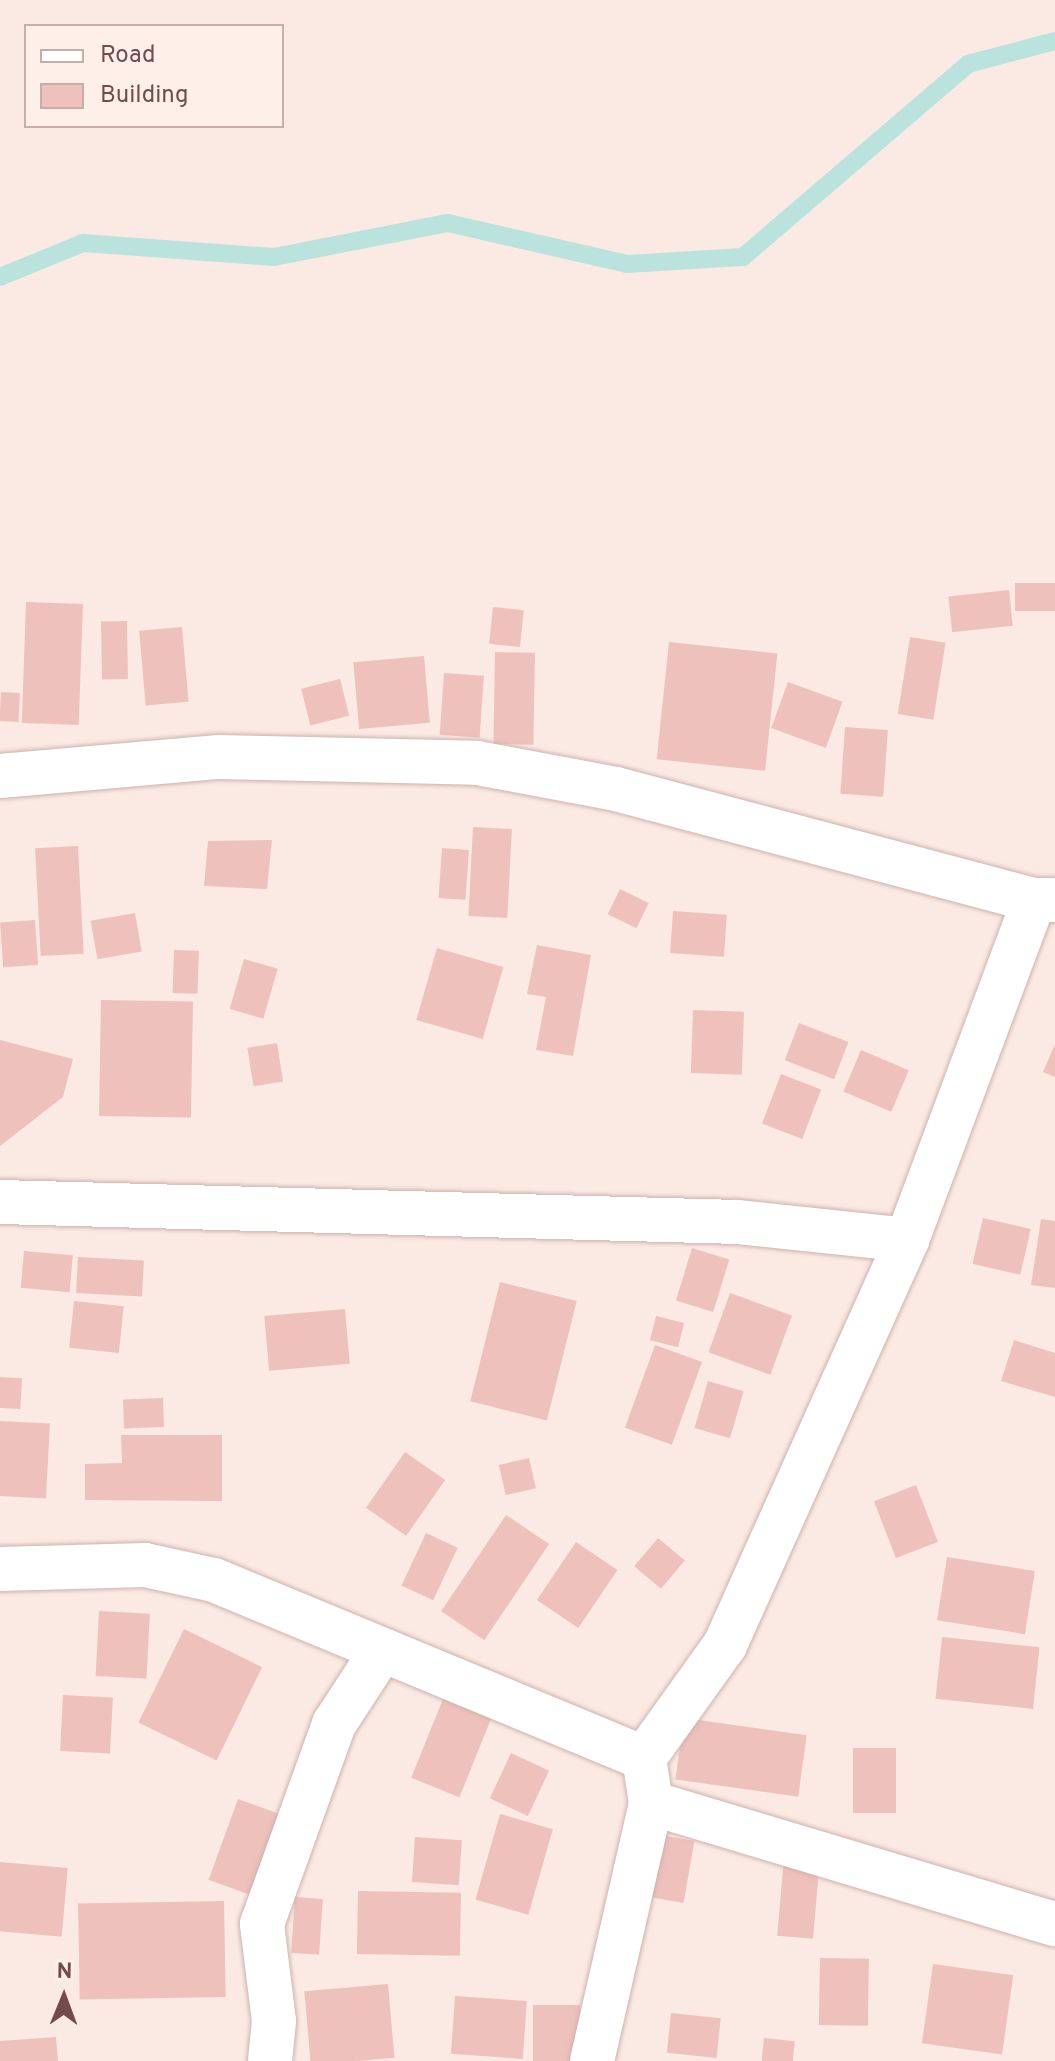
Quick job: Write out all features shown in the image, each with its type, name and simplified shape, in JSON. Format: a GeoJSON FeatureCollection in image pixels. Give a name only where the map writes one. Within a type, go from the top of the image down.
{"type":"FeatureCollection","features":[{"type":"Feature","properties":{"kind":"street"},"geometry":{"type":"LineString","coordinates":[[0,776],[219,757],[477,763],[616,789],[1045,900],[907,1240],[725,1645],[644,1758],[651,1803],[592,2061]]}},
{"type":"Feature","properties":{"kind":"street"},"geometry":{"type":"LineString","coordinates":[[0,1202],[737,1222],[907,1240]]}},
{"type":"Feature","properties":{"kind":"street"},"geometry":{"type":"LineString","coordinates":[[0,1569],[145,1565],[214,1580],[381,1652],[644,1758]]}},
{"type":"Feature","properties":{"kind":"street"},"geometry":{"type":"LineString","coordinates":[[270,2061],[274,2021],[262,1924],[334,1724],[381,1652]]}},
{"type":"Feature","properties":{"kind":"street"},"geometry":{"type":"LineString","coordinates":[[651,1803],[1055,1924]]}},
{"type":"Feature","properties":{"kind":"building"},"geometry":{"type":"Polygon","coordinates":[[[1015,583],[1055,583],[1055,611],[1015,611],[1015,583]]]}},
{"type":"Feature","properties":{"kind":"building"},"geometry":{"type":"Polygon","coordinates":[[[1009,590],[1013,626],[952,632],[948,596],[1009,590]]]}},
{"type":"Feature","properties":{"kind":"building"},"geometry":{"type":"Polygon","coordinates":[[[26,602],[83,604],[79,725],[22,723],[26,602]]]}},
{"type":"Feature","properties":{"kind":"building"},"geometry":{"type":"Polygon","coordinates":[[[493,607],[524,610],[520,647],[489,644],[493,607]]]}},
{"type":"Feature","properties":{"kind":"building"},"geometry":{"type":"Polygon","coordinates":[[[101,621],[127,621],[128,679],[102,679],[101,621]]]}},
{"type":"Feature","properties":{"kind":"building"},"geometry":{"type":"Polygon","coordinates":[[[182,627],[189,702],[146,705],[139,631],[182,627]]]}},
{"type":"Feature","properties":{"kind":"building"},"geometry":{"type":"Polygon","coordinates":[[[910,637],[946,643],[933,720],[898,714],[910,637]]]}},
{"type":"Feature","properties":{"kind":"building"},"geometry":{"type":"Polygon","coordinates":[[[669,642],[777,653],[765,771],[657,759],[669,642]]]}},
{"type":"Feature","properties":{"kind":"building"},"geometry":{"type":"Polygon","coordinates":[[[495,652],[535,653],[533,745],[493,744],[495,652]]]}},
{"type":"Feature","properties":{"kind":"building"},"geometry":{"type":"Polygon","coordinates":[[[424,656],[430,723],[359,729],[353,662],[424,656]]]}},
{"type":"Feature","properties":{"kind":"building"},"geometry":{"type":"Polygon","coordinates":[[[444,673],[484,676],[480,738],[440,735],[444,673]]]}},
{"type":"Feature","properties":{"kind":"building"},"geometry":{"type":"Polygon","coordinates":[[[340,679],[349,716],[310,726],[301,689],[340,679]]]}},
{"type":"Feature","properties":{"kind":"building"},"geometry":{"type":"Polygon","coordinates":[[[788,682],[843,702],[826,748],[771,728],[788,682]]]}},
{"type":"Feature","properties":{"kind":"building"},"geometry":{"type":"Polygon","coordinates":[[[1,692],[20,693],[18,722],[0,721],[1,692]]]}},
{"type":"Feature","properties":{"kind":"building"},"geometry":{"type":"Polygon","coordinates":[[[845,727],[888,730],[883,797],[840,794],[845,727]]]}},
{"type":"Feature","properties":{"kind":"building"},"geometry":{"type":"Polygon","coordinates":[[[473,827],[512,829],[507,918],[468,916],[473,827]]]}},
{"type":"Feature","properties":{"kind":"building"},"geometry":{"type":"Polygon","coordinates":[[[272,840],[267,889],[204,886],[208,841],[272,840]]]}},
{"type":"Feature","properties":{"kind":"building"},"geometry":{"type":"Polygon","coordinates":[[[78,846],[84,954],[41,956],[35,848],[78,846]]]}},
{"type":"Feature","properties":{"kind":"building"},"geometry":{"type":"Polygon","coordinates":[[[442,848],[469,850],[465,900],[439,898],[442,848]]]}},
{"type":"Feature","properties":{"kind":"building"},"geometry":{"type":"Polygon","coordinates":[[[620,889],[649,903],[636,928],[608,914],[620,889]]]}},
{"type":"Feature","properties":{"kind":"building"},"geometry":{"type":"Polygon","coordinates":[[[673,911],[727,915],[724,957],[670,953],[673,911]]]}},
{"type":"Feature","properties":{"kind":"building"},"geometry":{"type":"Polygon","coordinates":[[[135,913],[142,951],[97,959],[91,921],[135,913]]]}},
{"type":"Feature","properties":{"kind":"building"},"geometry":{"type":"Polygon","coordinates":[[[35,920],[38,965],[3,967],[0,922],[35,920]]]}},
{"type":"Feature","properties":{"kind":"building"},"geometry":{"type":"Polygon","coordinates":[[[537,945],[591,955],[573,1056],[536,1050],[546,997],[527,994],[537,945]]]}},
{"type":"Feature","properties":{"kind":"building"},"geometry":{"type":"Polygon","coordinates":[[[437,948],[503,967],[483,1039],[416,1020],[437,948]]]}},
{"type":"Feature","properties":{"kind":"building"},"geometry":{"type":"Polygon","coordinates":[[[174,950],[199,951],[197,994],[172,993],[174,950]]]}},
{"type":"Feature","properties":{"kind":"building"},"geometry":{"type":"Polygon","coordinates":[[[244,959],[278,969],[263,1019],[230,1009],[244,959]]]}},
{"type":"Feature","properties":{"kind":"building"},"geometry":{"type":"Polygon","coordinates":[[[101,1000],[193,1002],[191,1118],[99,1116],[101,1000]]]}},
{"type":"Feature","properties":{"kind":"building"},"geometry":{"type":"Polygon","coordinates":[[[693,1010],[744,1012],[742,1075],[691,1073],[693,1010]]]}},
{"type":"Feature","properties":{"kind":"building"},"geometry":{"type":"Polygon","coordinates":[[[799,1023],[848,1042],[834,1079],[785,1060],[799,1023]]]}},
{"type":"Feature","properties":{"kind":"building"},"geometry":{"type":"Polygon","coordinates":[[[0,1040],[73,1059],[63,1097],[0,1146],[0,1040]]]}},
{"type":"Feature","properties":{"kind":"building"},"geometry":{"type":"Polygon","coordinates":[[[277,1043],[283,1082],[253,1086],[247,1048],[277,1043]]]}},
{"type":"Feature","properties":{"kind":"building"},"geometry":{"type":"Polygon","coordinates":[[[1055,1044],[1055,1077],[1043,1072],[1055,1044]]]}},
{"type":"Feature","properties":{"kind":"building"},"geometry":{"type":"Polygon","coordinates":[[[861,1050],[909,1070],[891,1112],[843,1091],[861,1050]]]}},
{"type":"Feature","properties":{"kind":"building"},"geometry":{"type":"Polygon","coordinates":[[[781,1074],[821,1089],[802,1139],[762,1123],[781,1074]]]}},
{"type":"Feature","properties":{"kind":"building"},"geometry":{"type":"Polygon","coordinates":[[[983,1218],[1031,1229],[1020,1275],[972,1264],[983,1218]]]}},
{"type":"Feature","properties":{"kind":"building"},"geometry":{"type":"Polygon","coordinates":[[[1041,1219],[1055,1221],[1055,1288],[1031,1285],[1041,1219]]]}},
{"type":"Feature","properties":{"kind":"building"},"geometry":{"type":"Polygon","coordinates":[[[692,1248],[729,1259],[713,1312],[676,1301],[692,1248]]]}},
{"type":"Feature","properties":{"kind":"building"},"geometry":{"type":"Polygon","coordinates":[[[24,1251],[73,1255],[70,1292],[21,1288],[24,1251]]]}},
{"type":"Feature","properties":{"kind":"building"},"geometry":{"type":"Polygon","coordinates":[[[78,1257],[144,1260],[142,1296],[76,1293],[78,1257]]]}},
{"type":"Feature","properties":{"kind":"building"},"geometry":{"type":"Polygon","coordinates":[[[500,1282],[577,1301],[547,1420],[470,1401],[500,1282]]]}},
{"type":"Feature","properties":{"kind":"building"},"geometry":{"type":"Polygon","coordinates":[[[730,1293],[792,1316],[770,1375],[708,1352],[730,1293]]]}},
{"type":"Feature","properties":{"kind":"building"},"geometry":{"type":"Polygon","coordinates":[[[74,1301],[124,1306],[119,1353],[69,1348],[74,1301]]]}},
{"type":"Feature","properties":{"kind":"building"},"geometry":{"type":"Polygon","coordinates":[[[345,1309],[350,1364],[269,1371],[264,1316],[345,1309]]]}},
{"type":"Feature","properties":{"kind":"building"},"geometry":{"type":"Polygon","coordinates":[[[656,1316],[684,1323],[678,1347],[650,1340],[656,1316]]]}},
{"type":"Feature","properties":{"kind":"building"},"geometry":{"type":"Polygon","coordinates":[[[1014,1340],[1055,1353],[1055,1397],[1001,1381],[1014,1340]]]}},
{"type":"Feature","properties":{"kind":"building"},"geometry":{"type":"Polygon","coordinates":[[[655,1345],[702,1362],[672,1445],[625,1428],[655,1345]]]}},
{"type":"Feature","properties":{"kind":"building"},"geometry":{"type":"Polygon","coordinates":[[[0,1377],[22,1378],[20,1409],[0,1408],[0,1377]]]}},
{"type":"Feature","properties":{"kind":"building"},"geometry":{"type":"Polygon","coordinates":[[[708,1381],[744,1391],[730,1438],[694,1428],[708,1381]]]}},
{"type":"Feature","properties":{"kind":"building"},"geometry":{"type":"Polygon","coordinates":[[[163,1398],[164,1427],[124,1428],[123,1399],[163,1398]]]}},
{"type":"Feature","properties":{"kind":"building"},"geometry":{"type":"Polygon","coordinates":[[[0,1421],[50,1424],[46,1499],[0,1496],[0,1421]]]}},
{"type":"Feature","properties":{"kind":"building"},"geometry":{"type":"Polygon","coordinates":[[[121,1435],[222,1435],[222,1501],[85,1500],[85,1464],[122,1463],[121,1435]]]}},
{"type":"Feature","properties":{"kind":"building"},"geometry":{"type":"Polygon","coordinates":[[[405,1452],[445,1480],[406,1536],[366,1508],[405,1452]]]}},
{"type":"Feature","properties":{"kind":"building"},"geometry":{"type":"Polygon","coordinates":[[[529,1458],[536,1488],[506,1495],[499,1465],[529,1458]]]}},
{"type":"Feature","properties":{"kind":"building"},"geometry":{"type":"Polygon","coordinates":[[[916,1485],[938,1542],[896,1558],[874,1501],[916,1485]]]}},
{"type":"Feature","properties":{"kind":"building"},"geometry":{"type":"Polygon","coordinates":[[[506,1515],[549,1544],[484,1640],[441,1611],[506,1515]]]}},
{"type":"Feature","properties":{"kind":"building"},"geometry":{"type":"Polygon","coordinates":[[[426,1533],[458,1548],[433,1600],[401,1586],[426,1533]]]}},
{"type":"Feature","properties":{"kind":"building"},"geometry":{"type":"Polygon","coordinates":[[[658,1538],[685,1560],[661,1589],[634,1566],[658,1538]]]}},
{"type":"Feature","properties":{"kind":"building"},"geometry":{"type":"Polygon","coordinates":[[[576,1542],[617,1570],[578,1628],[537,1600],[576,1542]]]}},
{"type":"Feature","properties":{"kind":"building"},"geometry":{"type":"Polygon","coordinates":[[[947,1557],[1035,1571],[1025,1634],[937,1620],[947,1557]]]}},
{"type":"Feature","properties":{"kind":"building"},"geometry":{"type":"Polygon","coordinates":[[[99,1611],[150,1614],[147,1679],[96,1676],[99,1611]]]}},
{"type":"Feature","properties":{"kind":"building"},"geometry":{"type":"Polygon","coordinates":[[[184,1629],[262,1667],[217,1761],[138,1722],[184,1629]]]}},
{"type":"Feature","properties":{"kind":"building"},"geometry":{"type":"Polygon","coordinates":[[[942,1637],[1039,1647],[1033,1709],[936,1699],[942,1637]]]}},
{"type":"Feature","properties":{"kind":"building"},"geometry":{"type":"Polygon","coordinates":[[[63,1695],[113,1698],[110,1754],[60,1751],[63,1695]]]}},
{"type":"Feature","properties":{"kind":"building"},"geometry":{"type":"Polygon","coordinates":[[[443,1699],[491,1718],[459,1797],[411,1778],[443,1699]]]}},
{"type":"Feature","properties":{"kind":"building"},"geometry":{"type":"Polygon","coordinates":[[[684,1718],[807,1735],[798,1797],[675,1779],[684,1718]]]}},
{"type":"Feature","properties":{"kind":"building"},"geometry":{"type":"Polygon","coordinates":[[[853,1748],[896,1748],[896,1813],[853,1813],[853,1748]]]}},
{"type":"Feature","properties":{"kind":"building"},"geometry":{"type":"Polygon","coordinates":[[[511,1753],[549,1771],[528,1816],[490,1798],[511,1753]]]}},
{"type":"Feature","properties":{"kind":"building"},"geometry":{"type":"Polygon","coordinates":[[[238,1799],[284,1816],[255,1897],[209,1880],[238,1799]]]}},
{"type":"Feature","properties":{"kind":"building"},"geometry":{"type":"Polygon","coordinates":[[[500,1814],[553,1829],[528,1915],[475,1900],[500,1814]]]}},
{"type":"Feature","properties":{"kind":"building"},"geometry":{"type":"Polygon","coordinates":[[[661,1835],[694,1841],[684,1903],[650,1897],[661,1835]]]}},
{"type":"Feature","properties":{"kind":"building"},"geometry":{"type":"Polygon","coordinates":[[[415,1837],[462,1840],[459,1885],[412,1882],[415,1837]]]}},
{"type":"Feature","properties":{"kind":"building"},"geometry":{"type":"Polygon","coordinates":[[[784,1857],[820,1860],[813,1939],[777,1936],[784,1857]]]}},
{"type":"Feature","properties":{"kind":"building"},"geometry":{"type":"Polygon","coordinates":[[[0,1862],[68,1868],[62,1937],[0,1931],[0,1862]]]}},
{"type":"Feature","properties":{"kind":"building"},"geometry":{"type":"Polygon","coordinates":[[[358,1891],[461,1893],[460,1956],[357,1954],[358,1891]]]}},
{"type":"Feature","properties":{"kind":"building"},"geometry":{"type":"Polygon","coordinates":[[[295,1897],[323,1899],[319,1955],[291,1953],[295,1897]]]}},
{"type":"Feature","properties":{"kind":"building"},"geometry":{"type":"Polygon","coordinates":[[[224,1901],[226,1997],[80,2000],[78,1904],[224,1901]]]}},
{"type":"Feature","properties":{"kind":"building"},"geometry":{"type":"Polygon","coordinates":[[[820,1958],[869,1959],[868,2026],[819,2025],[820,1958]]]}},
{"type":"Feature","properties":{"kind":"building"},"geometry":{"type":"Polygon","coordinates":[[[933,1964],[1013,1975],[1002,2054],[922,2043],[933,1964]]]}},
{"type":"Feature","properties":{"kind":"building"},"geometry":{"type":"Polygon","coordinates":[[[388,1984],[394,2058],[310,2061],[304,1991],[388,1984]]]}},
{"type":"Feature","properties":{"kind":"building"},"geometry":{"type":"Polygon","coordinates":[[[455,1996],[527,2001],[523,2059],[451,2054],[455,1996]]]}},
{"type":"Feature","properties":{"kind":"building"},"geometry":{"type":"Polygon","coordinates":[[[533,2005],[580,2005],[580,2061],[533,2061],[533,2005]]]}},
{"type":"Feature","properties":{"kind":"building"},"geometry":{"type":"Polygon","coordinates":[[[671,2013],[721,2018],[717,2058],[667,2053],[671,2013]]]}},
{"type":"Feature","properties":{"kind":"building"},"geometry":{"type":"Polygon","coordinates":[[[56,2037],[58,2061],[0,2061],[0,2041],[56,2037]]]}},
{"type":"Feature","properties":{"kind":"building"},"geometry":{"type":"Polygon","coordinates":[[[764,2038],[795,2041],[793,2061],[762,2061],[764,2038]]]}},
{"type":"Feature","properties":{"kind":"waterway"},"geometry":{"type":"LineString","coordinates":[[0,277],[83,243],[274,257],[448,223],[627,264],[743,257],[968,64],[1055,41]]}}]}
